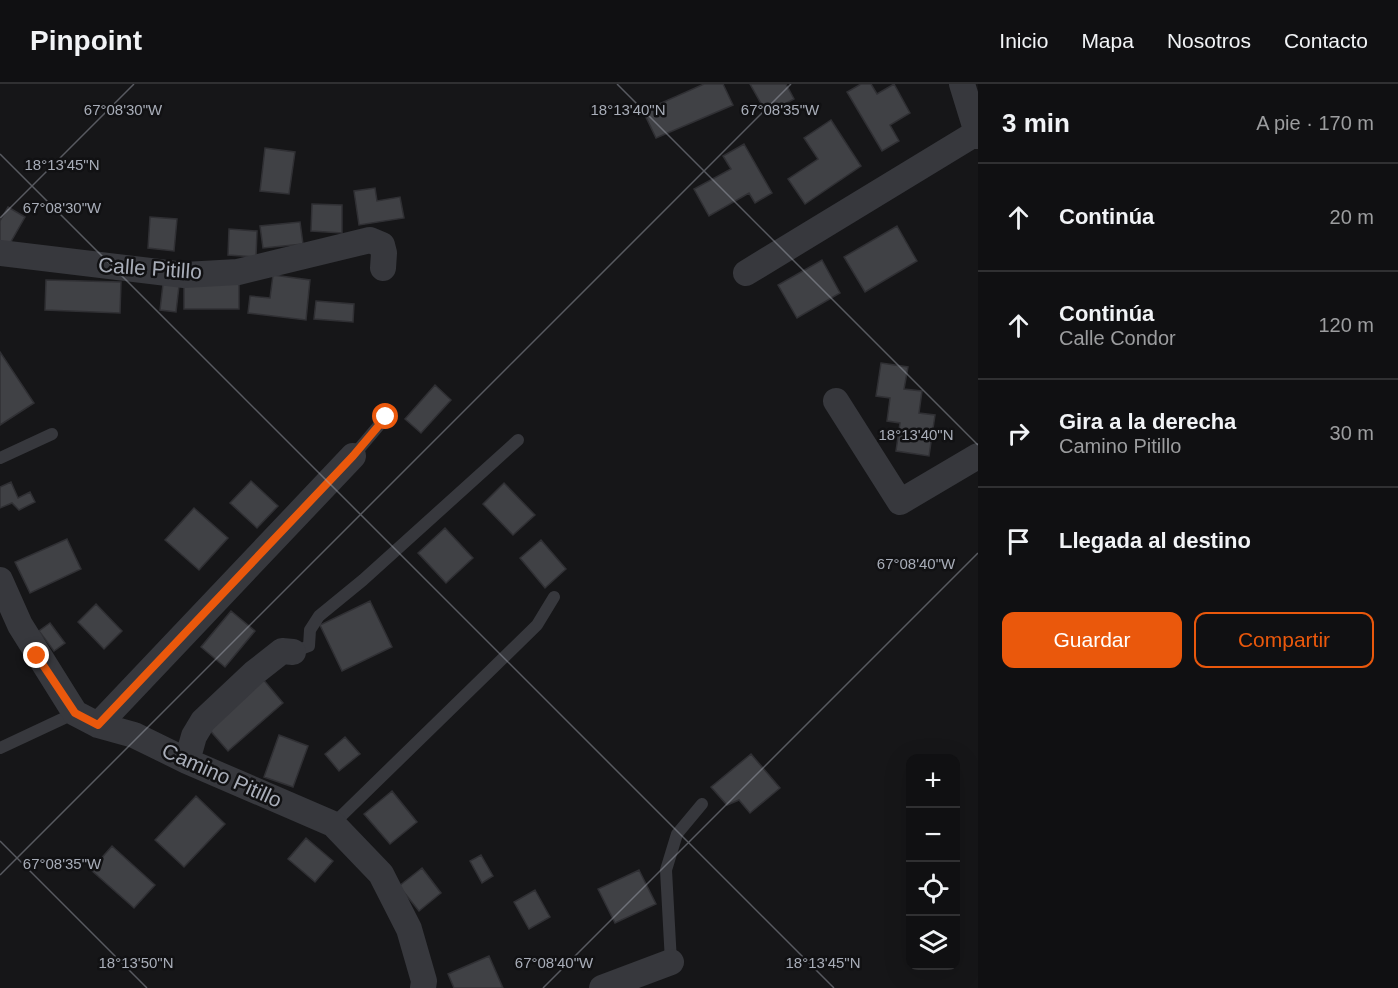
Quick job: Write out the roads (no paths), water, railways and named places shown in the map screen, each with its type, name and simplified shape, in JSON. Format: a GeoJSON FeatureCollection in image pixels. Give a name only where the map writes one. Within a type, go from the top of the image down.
{"type":"FeatureCollection","features":[{"type":"Feature","properties":{"kind":"street"},"geometry":{"type":"LineString","coordinates":[[746,273],[977,135],[962,84]]}},
{"type":"Feature","properties":{"kind":"street","name":"Calle Pitillo"},"geometry":{"type":"LineString","coordinates":[[0,253],[184,274],[238,272],[370,240],[382,245],[383,268]]}},
{"type":"Feature","properties":{"kind":"street"},"geometry":{"type":"LineString","coordinates":[[836,401],[900,502],[978,456]]}},
{"type":"Feature","properties":{"kind":"street"},"geometry":{"type":"LineString","coordinates":[[98,725],[353,456]]}},
{"type":"Feature","properties":{"kind":"street","name":"Camino Pitillo"},"geometry":{"type":"LineString","coordinates":[[0,580],[37,656],[75,713],[98,725],[134,735],[187,761],[333,824],[381,874],[409,929],[424,981],[423,988]]}},
{"type":"Feature","properties":{"kind":"street"},"geometry":{"type":"LineString","coordinates":[[187,761],[194,736],[203,721],[254,673],[282,651],[293,652]]}},
{"type":"Feature","properties":{"kind":"street"},"geometry":{"type":"LineString","coordinates":[[602,988],[671,962]]}},
{"type":"Feature","properties":{"kind":"lane"},"geometry":{"type":"LineString","coordinates":[[353,456],[386,417]]}},
{"type":"Feature","properties":{"kind":"lane"},"geometry":{"type":"LineString","coordinates":[[0,458],[52,434]]}},
{"type":"Feature","properties":{"kind":"lane"},"geometry":{"type":"LineString","coordinates":[[293,652],[309,646],[310,630],[319,616],[518,440]]}},
{"type":"Feature","properties":{"kind":"lane"},"geometry":{"type":"LineString","coordinates":[[333,824],[537,625],[554,597]]}},
{"type":"Feature","properties":{"kind":"lane"},"geometry":{"type":"LineString","coordinates":[[0,748],[75,713]]}},
{"type":"Feature","properties":{"kind":"lane"},"geometry":{"type":"LineString","coordinates":[[671,962],[666,870],[677,834],[702,804]]}}]}
